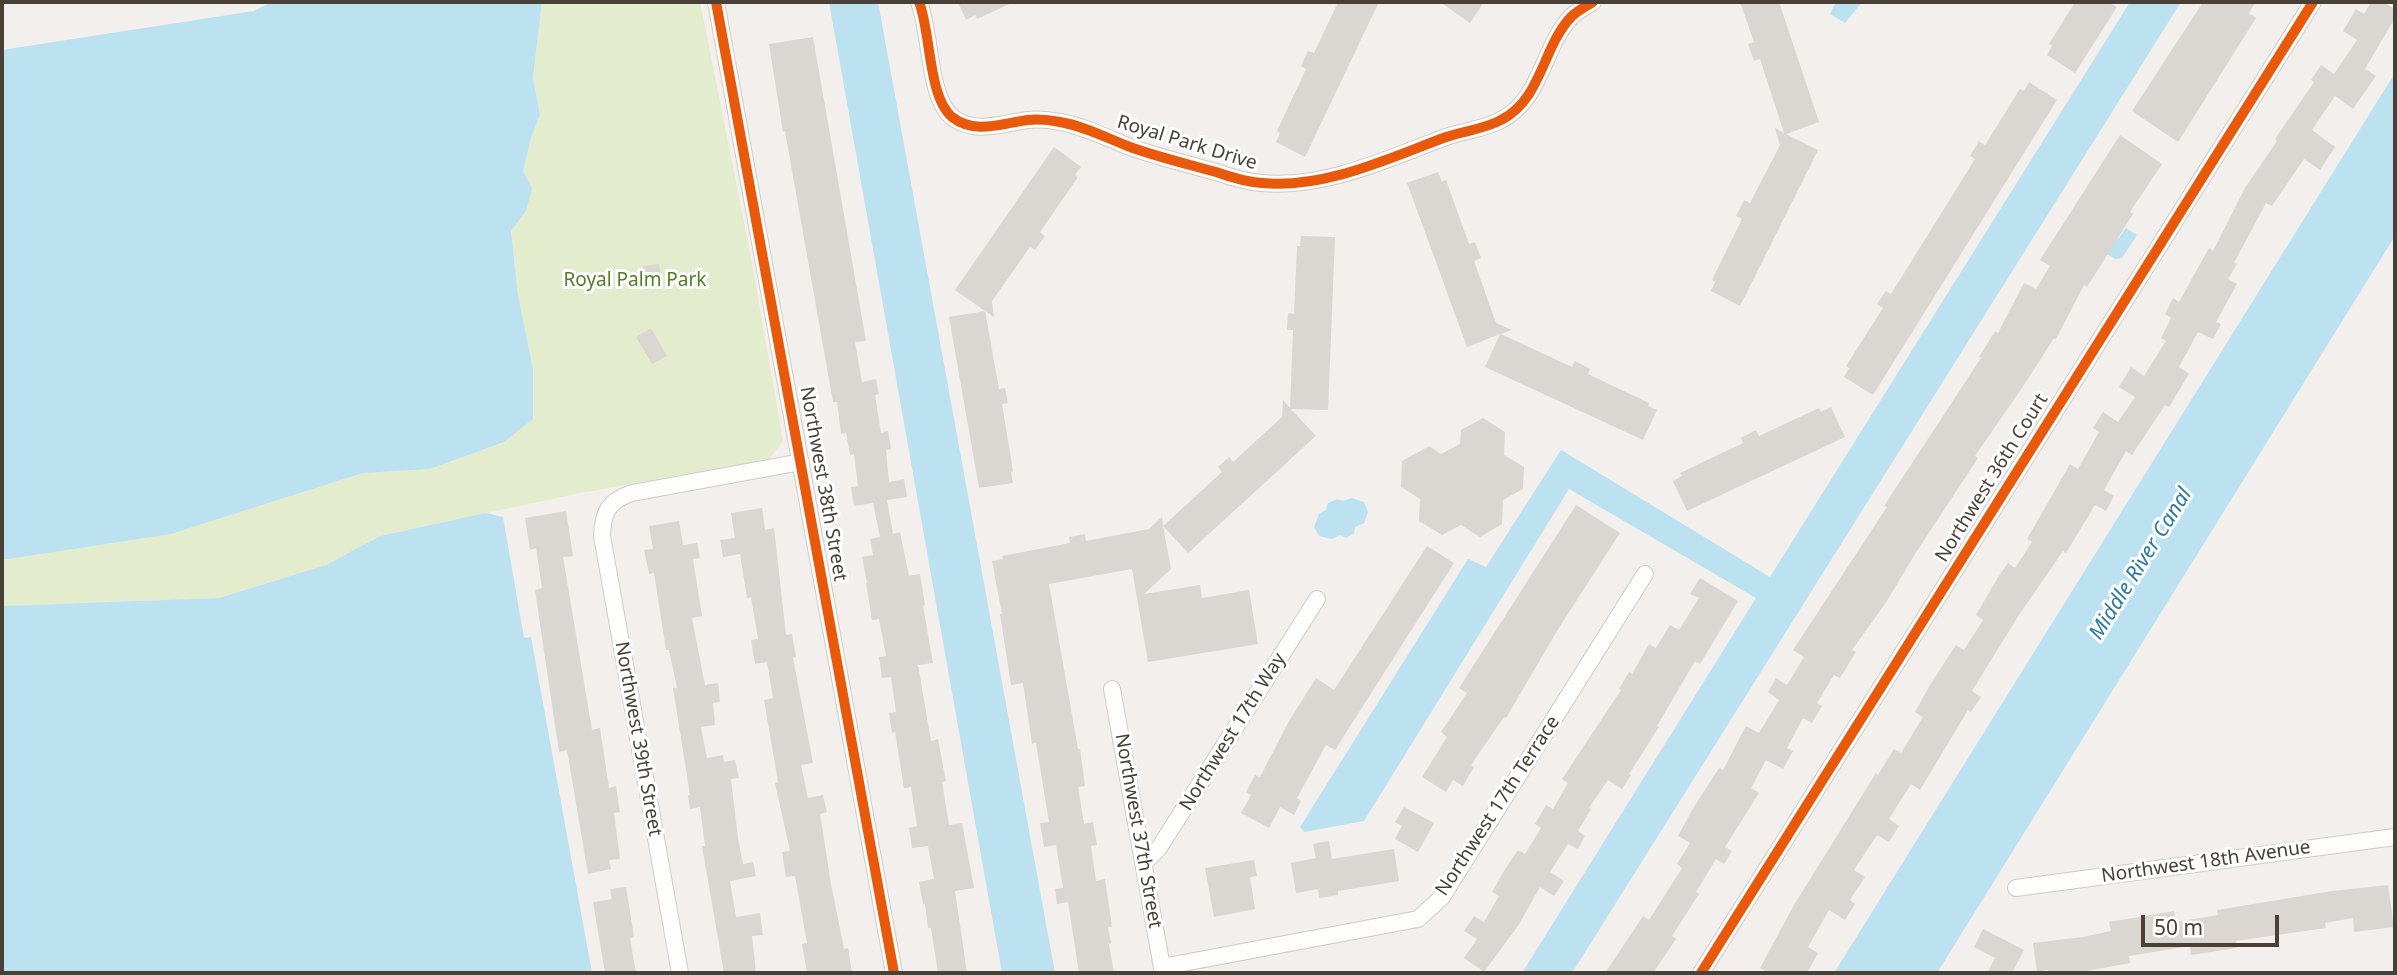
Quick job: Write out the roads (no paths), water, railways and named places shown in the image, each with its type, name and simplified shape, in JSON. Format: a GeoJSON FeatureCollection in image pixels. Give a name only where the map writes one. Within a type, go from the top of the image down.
{"type":"FeatureCollection","features":[{"type":"Feature","properties":{"kind":"street","name":"Northwest 38th Street"},"geometry":{"type":"LineString","coordinates":[[716,2],[894,973]]}},
{"type":"Feature","properties":{"kind":"street","name":"Royal Park Drive"},"geometry":{"type":"LineString","coordinates":[[919,2],[942,105],[961,123],[982,127],[1031,120],[1058,121],[1131,147],[1262,183],[1326,178],[1499,121],[1515,112],[1527,100],[1556,42],[1572,17],[1593,2]]}},
{"type":"Feature","properties":{"kind":"street","name":"Northwest 36th Court"},"geometry":{"type":"LineString","coordinates":[[1700,973],[2312,2]]}},
{"type":"Feature","properties":{"kind":"street","name":"Northwest 39th Street"},"geometry":{"type":"LineString","coordinates":[[680,973],[601,536],[603,519],[609,506],[632,493],[801,462]]}},
{"type":"Feature","properties":{"kind":"street","name":"Northwest 17th Terrace"},"geometry":{"type":"LineString","coordinates":[[1162,970],[1418,919],[1442,897],[1645,574]]}},
{"type":"Feature","properties":{"kind":"street","name":"Northwest 17th Way"},"geometry":{"type":"LineString","coordinates":[[1144,863],[1159,848],[1317,599]]}},
{"type":"Feature","properties":{"kind":"street","name":"Northwest 37th Street"},"geometry":{"type":"LineString","coordinates":[[1112,689],[1162,970]]}},
{"type":"Feature","properties":{"kind":"street","name":"Northwest 18th Avenue"},"geometry":{"type":"LineString","coordinates":[[2016,888],[2395,837]]}},
{"type":"Feature","properties":{"kind":"water"},"geometry":{"type":"Polygon","coordinates":[[[271,2],[542,2],[533,78],[540,115],[523,171],[532,188],[526,211],[511,231],[518,295],[533,369],[533,419],[504,442],[430,469],[363,473],[171,534],[2,560],[2,50],[254,11],[271,2]]]}},
{"type":"Feature","properties":{"kind":"water"},"geometry":{"type":"Polygon","coordinates":[[[829,2],[878,2],[1055,973],[1002,973],[829,2]]]}},
{"type":"Feature","properties":{"kind":"water"},"geometry":{"type":"Polygon","coordinates":[[[1836,2],[1862,2],[1845,23],[1830,14],[1836,2]]]}},
{"type":"Feature","properties":{"kind":"water"},"geometry":{"type":"Polygon","coordinates":[[[2130,2],[2181,2],[1572,973],[1522,973],[1756,598],[1569,489],[1364,821],[1304,832],[1300,827],[1468,559],[1486,567],[1561,450],[1770,577],[2130,2]]]}},
{"type":"Feature","properties":{"kind":"water","name":"Middle River Canal"},"geometry":{"type":"Polygon","coordinates":[[[2395,73],[2395,236],[1937,973],[1834,973],[2395,73]]]}},
{"type":"Feature","properties":{"kind":"water"},"geometry":{"type":"Polygon","coordinates":[[[2126,228],[2137,235],[2122,258],[2115,259],[2104,252],[2114,237],[2118,239],[2126,228]]]}},
{"type":"Feature","properties":{"kind":"water"},"geometry":{"type":"Polygon","coordinates":[[[1351,498],[1364,502],[1368,512],[1364,523],[1355,527],[1354,533],[1346,538],[1340,535],[1332,539],[1319,536],[1314,527],[1319,514],[1326,510],[1328,503],[1351,498]]]}},
{"type":"Feature","properties":{"kind":"water"},"geometry":{"type":"Polygon","coordinates":[[[486,513],[503,517],[524,638],[531,637],[592,973],[2,973],[2,606],[219,598],[326,565],[380,536],[486,513]]]}},
{"type":"Feature","properties":{"kind":"park label","name":"Royal Palm Park"},"geometry":{"type":"Point","coordinates":[635,281]}}]}
